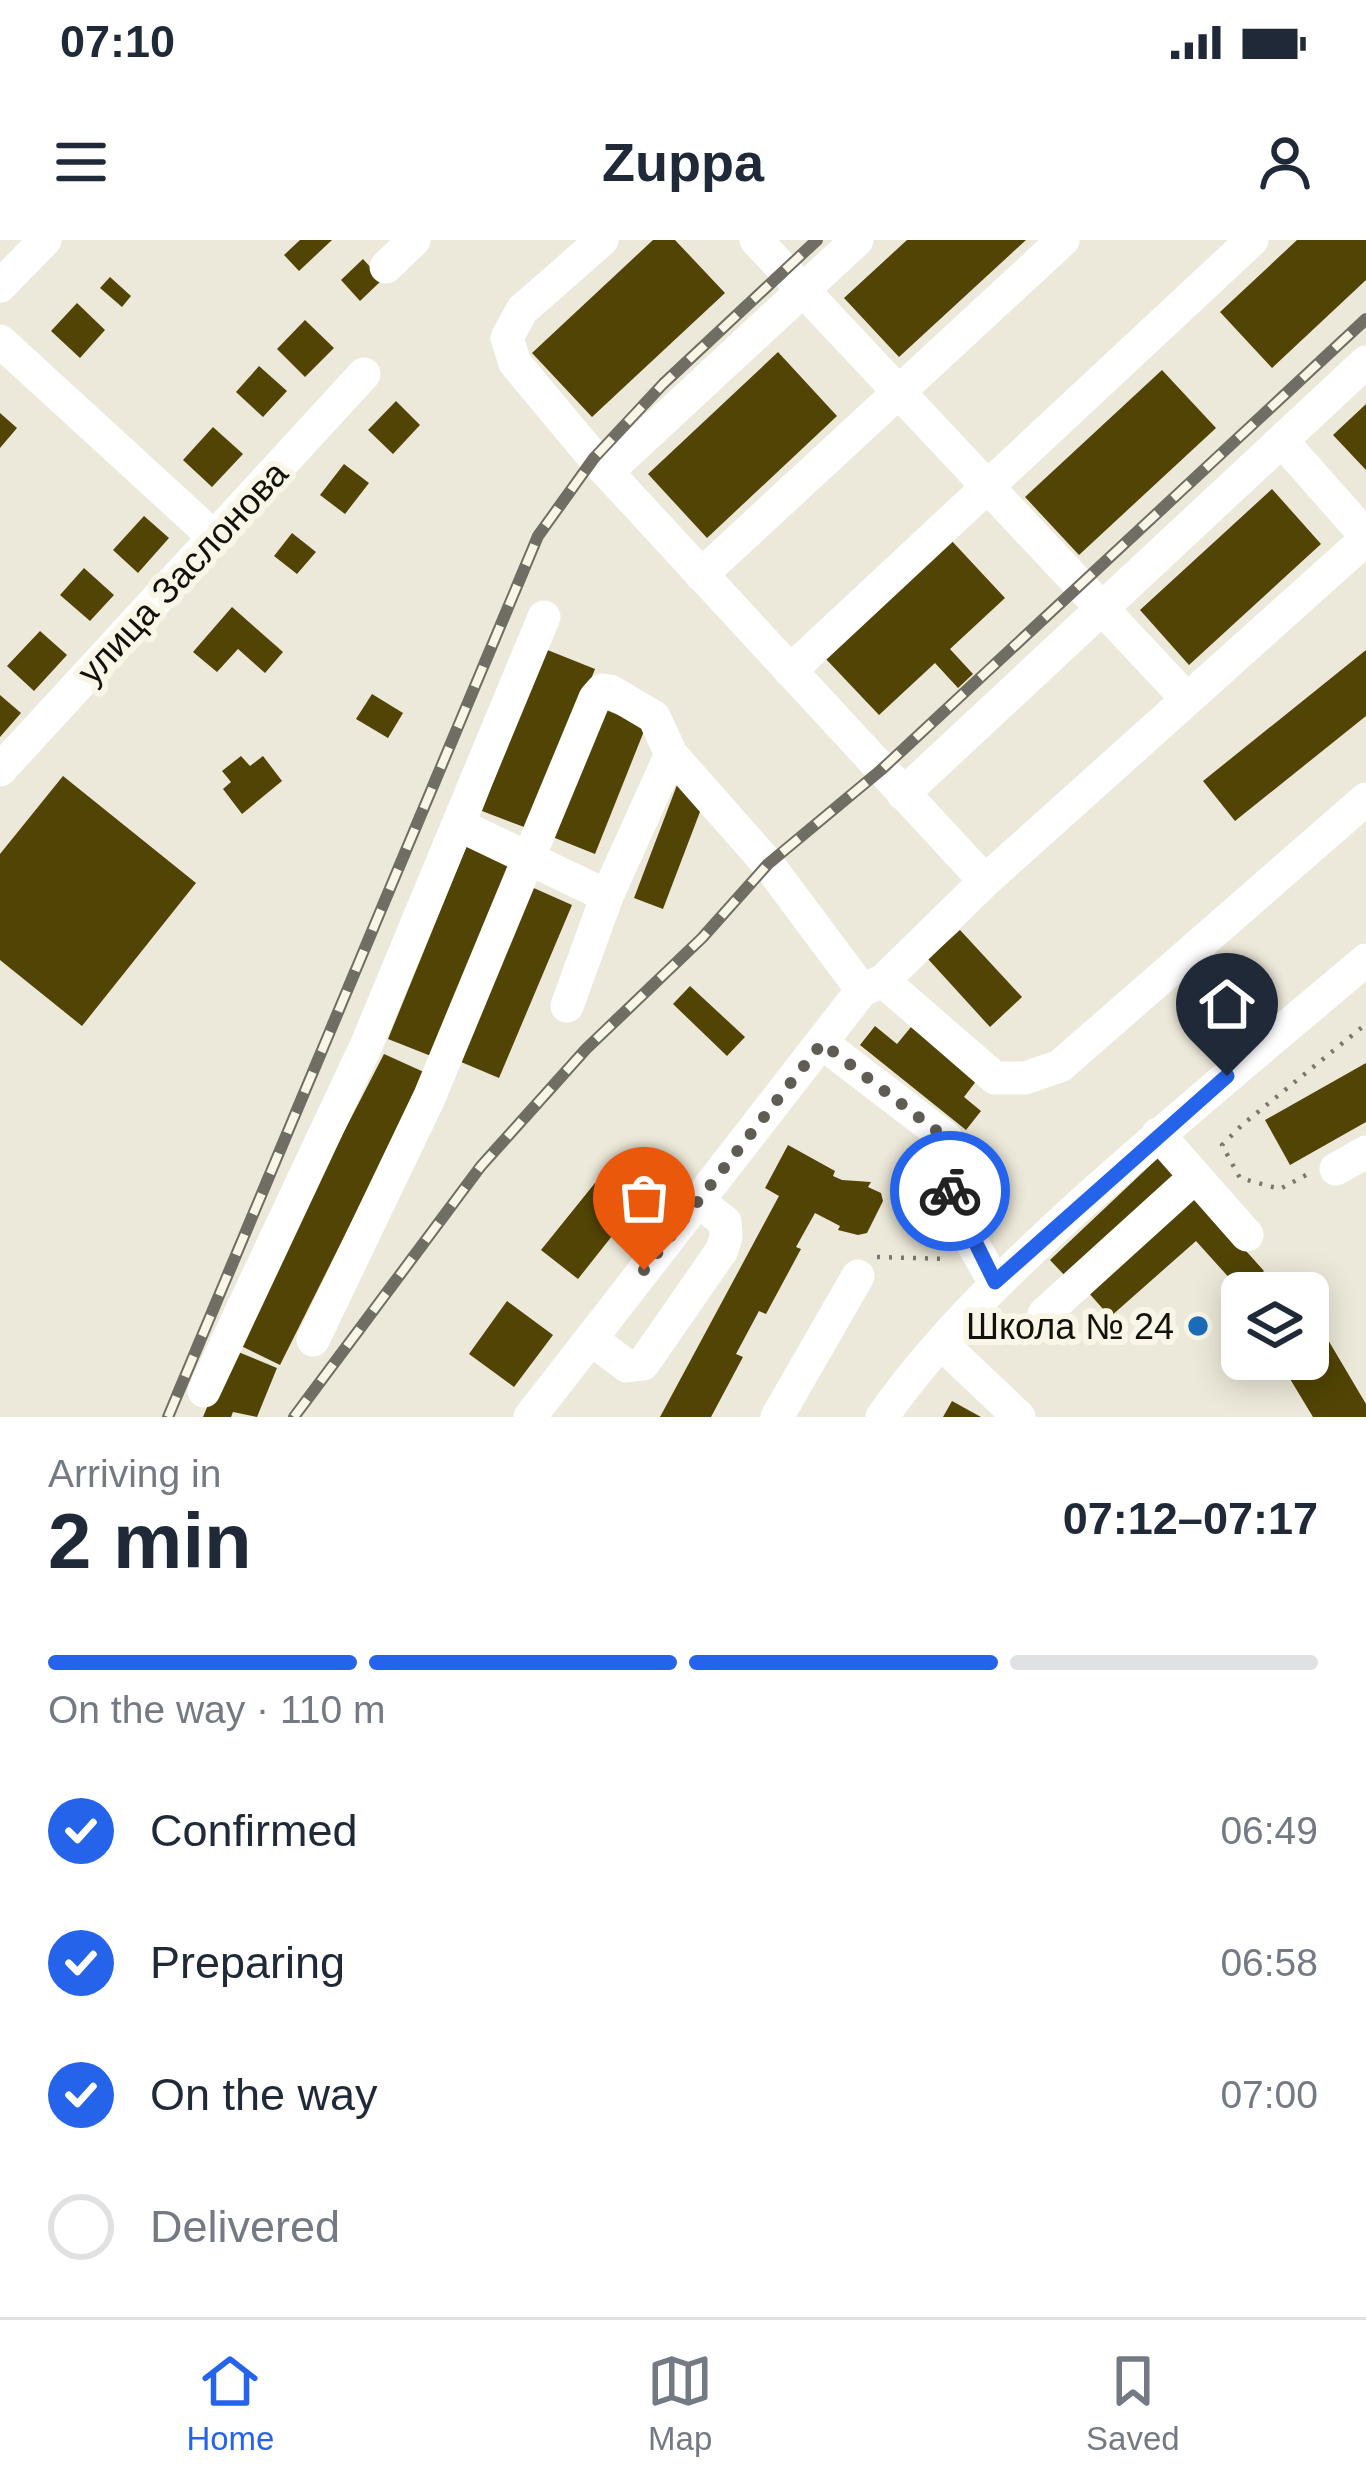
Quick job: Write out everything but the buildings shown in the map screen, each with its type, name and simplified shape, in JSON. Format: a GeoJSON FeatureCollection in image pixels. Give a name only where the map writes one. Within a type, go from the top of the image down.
{"type":"FeatureCollection","features":[{"type":"Feature","properties":{"kind":"street"},"geometry":{"type":"LineString","coordinates":[[0,286],[45,240]]}},
{"type":"Feature","properties":{"kind":"street"},"geometry":{"type":"LineString","coordinates":[[386,267],[414,240]]}},
{"type":"Feature","properties":{"kind":"street"},"geometry":{"type":"LineString","coordinates":[[602,240],[522,310],[507,338],[515,363],[607,472],[985,881]]}},
{"type":"Feature","properties":{"kind":"street"},"geometry":{"type":"LineString","coordinates":[[756,240],[1187,699]]}},
{"type":"Feature","properties":{"kind":"street"},"geometry":{"type":"LineString","coordinates":[[607,472],[857,240]]}},
{"type":"Feature","properties":{"kind":"street"},"geometry":{"type":"LineString","coordinates":[[701,575],[1063,240]]}},
{"type":"Feature","properties":{"kind":"street"},"geometry":{"type":"LineString","coordinates":[[790,671],[1252,240]]}},
{"type":"Feature","properties":{"kind":"street"},"geometry":{"type":"LineString","coordinates":[[0,341],[215,538]]}},
{"type":"Feature","properties":{"kind":"street"},"geometry":{"type":"LineString","coordinates":[[903,794],[1366,362]]}},
{"type":"Feature","properties":{"kind":"street","name":"улица Заслонова"},"geometry":{"type":"LineString","coordinates":[[0,770],[364,374]]}},
{"type":"Feature","properties":{"kind":"street"},"geometry":{"type":"LineString","coordinates":[[530,1417],[822,1043],[872,986],[1366,537],[1282,441]]}},
{"type":"Feature","properties":{"kind":"street"},"geometry":{"type":"LineString","coordinates":[[205,1391],[366,1046],[544,617]]}},
{"type":"Feature","properties":{"kind":"street"},"geometry":{"type":"LineString","coordinates":[[313,1340],[429,1099],[602,690],[654,716],[671,754],[872,986],[995,1078],[1025,1078],[1060,1066],[1366,799]]}},
{"type":"Feature","properties":{"kind":"street"},"geometry":{"type":"LineString","coordinates":[[567,1006],[608,896],[671,754]]}},
{"type":"Feature","properties":{"kind":"street"},"geometry":{"type":"LineString","coordinates":[[459,825],[608,896]]}},
{"type":"Feature","properties":{"kind":"street"},"geometry":{"type":"LineString","coordinates":[[882,1417],[990,1273],[1366,960]]}},
{"type":"Feature","properties":{"kind":"street"},"geometry":{"type":"LineString","coordinates":[[822,1043],[946,1138],[953,1154],[948,1184],[952,1199],[990,1273]]}},
{"type":"Feature","properties":{"kind":"street"},"geometry":{"type":"LineString","coordinates":[[1158,1134],[1247,1235]]}},
{"type":"Feature","properties":{"kind":"street"},"geometry":{"type":"LineString","coordinates":[[1336,1169],[1366,1152]]}},
{"type":"Feature","properties":{"kind":"street"},"geometry":{"type":"LineString","coordinates":[[1044,1314],[1195,1177]]}},
{"type":"Feature","properties":{"kind":"street"},"geometry":{"type":"LineString","coordinates":[[590,1339],[627,1366],[643,1364],[722,1250],[725,1222],[698,1201]]}},
{"type":"Feature","properties":{"kind":"street"},"geometry":{"type":"LineString","coordinates":[[777,1417],[861,1267]]}},
{"type":"Feature","properties":{"kind":"street"},"geometry":{"type":"LineString","coordinates":[[941,1343],[1019,1417]]}},
{"type":"Feature","properties":{"kind":"path"},"geometry":{"type":"LineString","coordinates":[[1336,1169],[1328,1162],[1280,1190],[1240,1178],[1222,1145],[1366,1024]]}},
{"type":"Feature","properties":{"kind":"path"},"geometry":{"type":"LineString","coordinates":[[861,1267],[934,1257],[990,1273]]}},
{"type":"Feature","properties":{"kind":"railway"},"geometry":{"type":"LineString","coordinates":[[168,1417],[538,536],[594,458],[663,384],[817,240]]}},
{"type":"Feature","properties":{"kind":"railway"},"geometry":{"type":"LineString","coordinates":[[294,1417],[481,1166],[586,1049],[702,938],[768,864],[881,770],[1366,319]]}},
{"type":"Feature","properties":{"kind":"way so far"},"geometry":{"type":"LineString","coordinates":[[644,1270],[822,1043],[946,1138],[953,1154],[950,1191]]}},
{"type":"Feature","properties":{"kind":"place","name":"Школа № 24"},"geometry":{"type":"Point","coordinates":[1198,1326]}},
{"type":"Feature","properties":{"kind":"route"},"geometry":{"type":"LineString","coordinates":[[950,1191],[995,1282],[1227,1076]]}}]}
